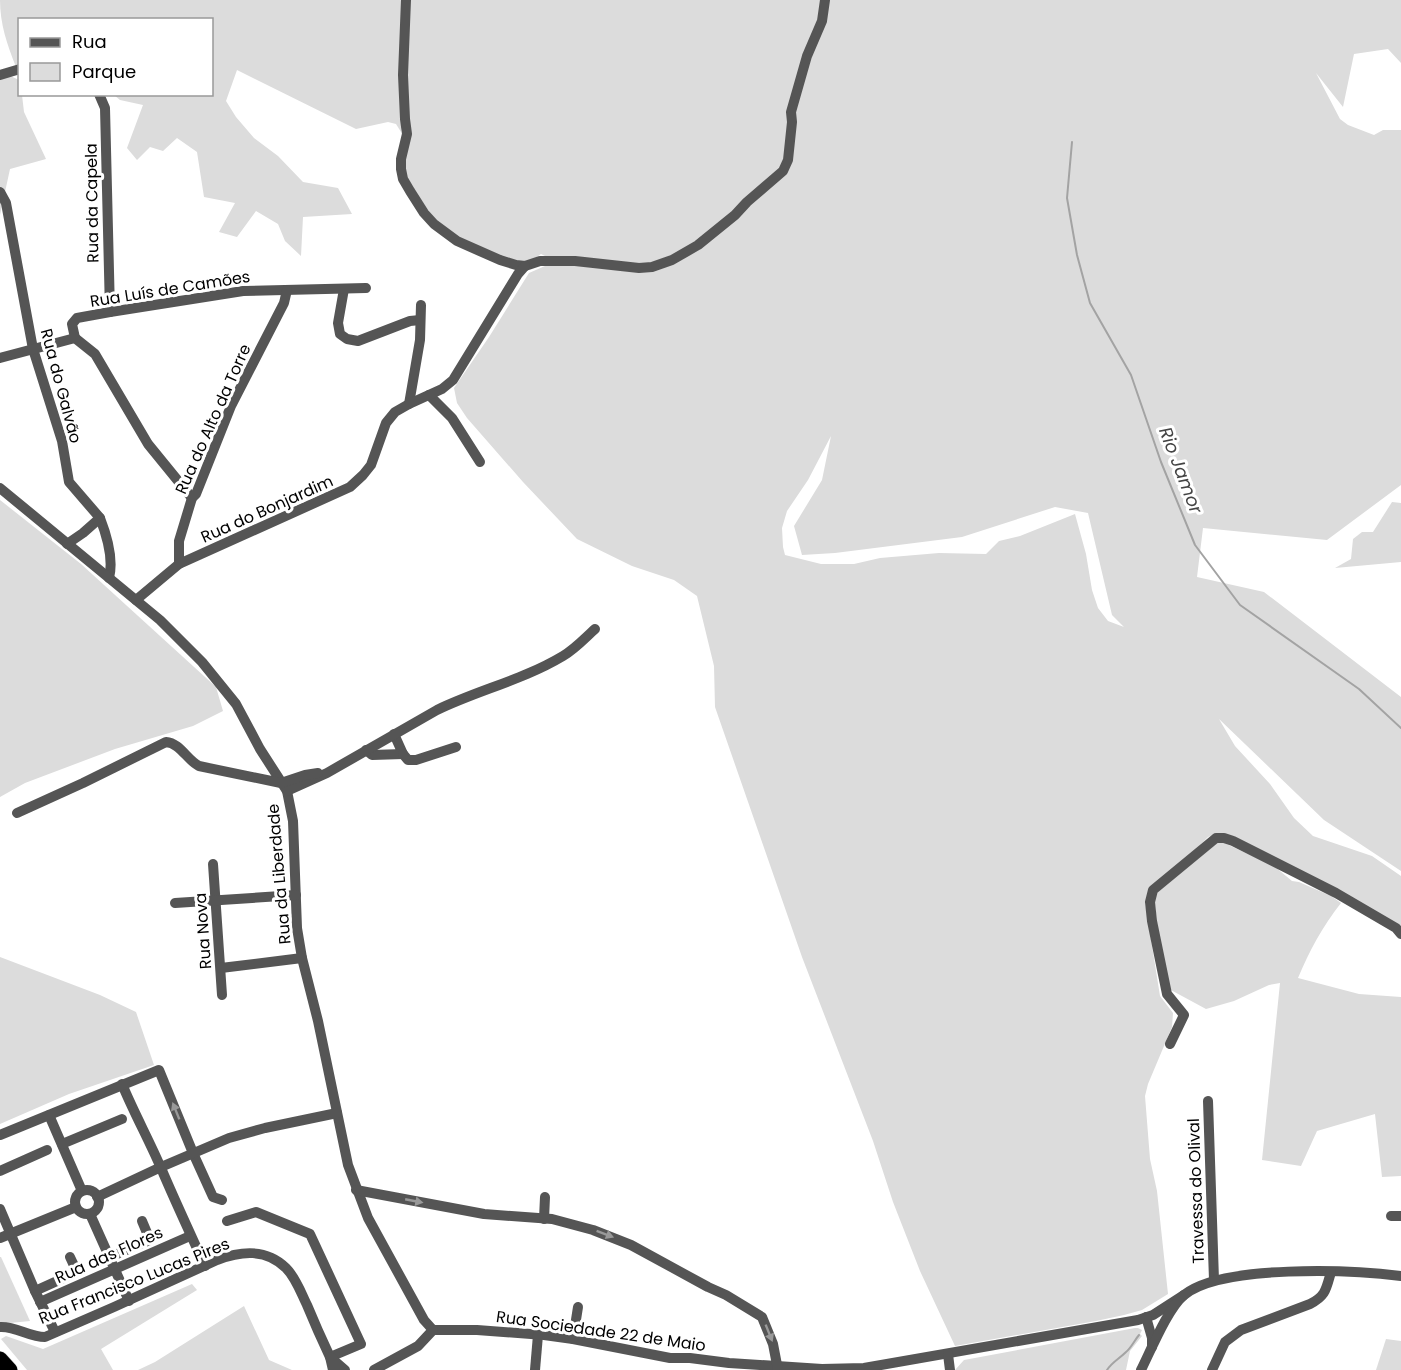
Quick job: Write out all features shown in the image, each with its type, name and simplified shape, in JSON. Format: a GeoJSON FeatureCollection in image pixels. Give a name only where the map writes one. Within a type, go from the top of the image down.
{"type":"FeatureCollection","features":[{"type":"Feature","properties":{"kind":"highway"},"geometry":{"type":"LineString","coordinates":[[0,1359],[10,1370]]}},
{"type":"Feature","properties":{"kind":"street"},"geometry":{"type":"LineString","coordinates":[[406,0],[403,75],[407,134],[402,159],[403,179],[417,203],[434,224],[457,240],[500,260],[525,266],[540,261],[563,261],[639,268],[652,267],[672,260],[698,245],[783,171],[789,160],[791,112],[807,56],[822,21],[825,0]]}},
{"type":"Feature","properties":{"kind":"street"},"geometry":{"type":"LineString","coordinates":[[0,75],[18,70]]}},
{"type":"Feature","properties":{"kind":"street","name":"Rua da Capela"},"geometry":{"type":"LineString","coordinates":[[100,96],[105,108],[110,312]]}},
{"type":"Feature","properties":{"kind":"street","name":"Rua do Galvão"},"geometry":{"type":"LineString","coordinates":[[0,192],[6,203],[33,349],[62,441],[69,482],[100,518],[112,567],[109,578]]}},
{"type":"Feature","properties":{"kind":"street","name":"Rua do Bonjardim"},"geometry":{"type":"LineString","coordinates":[[136,600],[178,564],[350,487],[371,465],[386,423],[395,412],[442,389],[453,380],[525,266]]}},
{"type":"Feature","properties":{"kind":"street"},"geometry":{"type":"LineString","coordinates":[[344,288],[338,323],[340,334],[348,339],[358,341],[410,321],[420,320]]}},
{"type":"Feature","properties":{"kind":"street","name":"Rua Luís de Camões"},"geometry":{"type":"LineString","coordinates":[[75,338],[72,324],[77,318],[110,312],[243,291],[366,288]]}},
{"type":"Feature","properties":{"kind":"street","name":"Rua do Alto da Torre"},"geometry":{"type":"LineString","coordinates":[[178,564],[179,541],[192,498],[196,494],[231,406],[284,303],[287,290]]}},
{"type":"Feature","properties":{"kind":"street"},"geometry":{"type":"LineString","coordinates":[[409,404],[420,340],[421,305]]}},
{"type":"Feature","properties":{"kind":"street"},"geometry":{"type":"LineString","coordinates":[[0,358],[75,338],[95,354],[148,444],[192,498]]}},
{"type":"Feature","properties":{"kind":"street"},"geometry":{"type":"LineString","coordinates":[[429,395],[452,418],[480,462]]}},
{"type":"Feature","properties":{"kind":"street","name":"Rua da Liberdade"},"geometry":{"type":"LineString","coordinates":[[0,488],[160,620],[202,662],[236,704],[284,787],[293,821],[297,928],[302,958],[318,1021],[348,1165],[356,1190]]}},
{"type":"Feature","properties":{"kind":"street"},"geometry":{"type":"LineString","coordinates":[[67,544],[84,533],[100,518]]}},
{"type":"Feature","properties":{"kind":"street"},"geometry":{"type":"LineString","coordinates":[[17,813],[166,742],[173,742],[199,766],[284,787],[305,775],[330,771],[447,705],[546,665],[572,650],[595,629]]}},
{"type":"Feature","properties":{"kind":"street"},"geometry":{"type":"LineString","coordinates":[[394,734],[408,760],[456,747]]}},
{"type":"Feature","properties":{"kind":"street"},"geometry":{"type":"LineString","coordinates":[[366,750],[372,755],[403,754]]}},
{"type":"Feature","properties":{"kind":"street"},"geometry":{"type":"LineString","coordinates":[[1170,1044],[1184,1015],[1167,994],[1150,903],[1153,890],[1216,838],[1233,841],[1336,893],[1396,928],[1401,934]]}},
{"type":"Feature","properties":{"kind":"street","name":"Rua Nova"},"geometry":{"type":"LineString","coordinates":[[213,864],[222,995]]}},
{"type":"Feature","properties":{"kind":"street"},"geometry":{"type":"LineString","coordinates":[[175,903],[296,895]]}},
{"type":"Feature","properties":{"kind":"street"},"geometry":{"type":"LineString","coordinates":[[221,968],[302,958]]}},
{"type":"Feature","properties":{"kind":"street"},"geometry":{"type":"LineString","coordinates":[[0,1134],[159,1070],[213,1197],[222,1200]]}},
{"type":"Feature","properties":{"kind":"street"},"geometry":{"type":"LineString","coordinates":[[122,1084],[205,1266]]}},
{"type":"Feature","properties":{"kind":"street","name":"Travessa do Olival"},"geometry":{"type":"LineString","coordinates":[[1208,1101],[1214,1280]]}},
{"type":"Feature","properties":{"kind":"street"},"geometry":{"type":"LineString","coordinates":[[97,1197],[229,1138],[337,1113]]}},
{"type":"Feature","properties":{"kind":"street"},"geometry":{"type":"LineString","coordinates":[[49,1115],[82,1191]]}},
{"type":"Feature","properties":{"kind":"street"},"geometry":{"type":"LineString","coordinates":[[62,1143],[122,1119]]}},
{"type":"Feature","properties":{"kind":"street"},"geometry":{"type":"LineString","coordinates":[[0,1171],[47,1150]]}},
{"type":"Feature","properties":{"kind":"street"},"geometry":{"type":"LineString","coordinates":[[356,1190],[484,1214],[552,1219],[593,1230],[631,1245],[726,1295],[762,1317],[773,1344],[777,1368]]}},
{"type":"Feature","properties":{"kind":"street"},"geometry":{"type":"LineString","coordinates":[[356,1190],[368,1218],[424,1320],[433,1330],[418,1346],[374,1370]]}},
{"type":"Feature","properties":{"kind":"street"},"geometry":{"type":"LineString","coordinates":[[82,1191],[95,1193],[97,1197],[98,1208],[90,1214],[81,1213],[76,1207],[75,1198],[82,1191]]}},
{"type":"Feature","properties":{"kind":"street"},"geometry":{"type":"LineString","coordinates":[[544,1219],[545,1197]]}},
{"type":"Feature","properties":{"kind":"street"},"geometry":{"type":"LineString","coordinates":[[5,1236],[76,1207]]}},
{"type":"Feature","properties":{"kind":"street"},"geometry":{"type":"LineString","coordinates":[[0,1209],[5,1236],[55,1332]]}},
{"type":"Feature","properties":{"kind":"street"},"geometry":{"type":"LineString","coordinates":[[227,1221],[256,1212],[310,1234],[361,1344],[330,1357]]}},
{"type":"Feature","properties":{"kind":"street"},"geometry":{"type":"LineString","coordinates":[[90,1214],[129,1301]]}},
{"type":"Feature","properties":{"kind":"street"},"geometry":{"type":"LineString","coordinates":[[110,1257],[150,1240],[142,1221]]}},
{"type":"Feature","properties":{"kind":"street","name":"Rua das Flores"},"geometry":{"type":"LineString","coordinates":[[40,1302],[190,1236]]}},
{"type":"Feature","properties":{"kind":"street","name":"Rua Francisco Lucas Pires"},"geometry":{"type":"LineString","coordinates":[[0,1328],[11,1327],[40,1337],[45,1336],[233,1254],[261,1254],[281,1264],[295,1280],[330,1357],[333,1370]]}},
{"type":"Feature","properties":{"kind":"street"},"geometry":{"type":"LineString","coordinates":[[35,1291],[77,1272],[70,1257]]}},
{"type":"Feature","properties":{"kind":"street"},"geometry":{"type":"LineString","coordinates":[[1215,1369],[1225,1342],[1241,1330],[1318,1300],[1325,1292],[1331,1272]]}},
{"type":"Feature","properties":{"kind":"street","name":"Rua Sociedade 22 de Maio"},"geometry":{"type":"LineString","coordinates":[[433,1330],[477,1330],[538,1335],[573,1339],[670,1358],[777,1368],[864,1368],[1138,1320],[1214,1280],[1242,1275],[1331,1272],[1401,1276]]}},
{"type":"Feature","properties":{"kind":"street"},"geometry":{"type":"LineString","coordinates":[[1141,1370],[1167,1318],[1184,1295]]}},
{"type":"Feature","properties":{"kind":"street"},"geometry":{"type":"LineString","coordinates":[[573,1339],[578,1307]]}},
{"type":"Feature","properties":{"kind":"street"},"geometry":{"type":"LineString","coordinates":[[1149,1316],[1158,1324],[1159,1334]]}},
{"type":"Feature","properties":{"kind":"street"},"geometry":{"type":"LineString","coordinates":[[1149,1316],[1152,1347]]}},
{"type":"Feature","properties":{"kind":"street"},"geometry":{"type":"LineString","coordinates":[[535,1370],[538,1335]]}},
{"type":"Feature","properties":{"kind":"street"},"geometry":{"type":"LineString","coordinates":[[948,1354],[950,1370]]}},
{"type":"Feature","properties":{"kind":"street","name":"Rua Francisco Lucas Pires"},"geometry":{"type":"LineString","coordinates":[[330,1357],[345,1370]]}},
{"type":"Feature","properties":{"kind":"green space"},"geometry":{"type":"Polygon","coordinates":[[[0,0],[1401,0],[1401,63],[1388,49],[1354,54],[1343,107],[1316,73],[1340,119],[1348,125],[1374,135],[1383,130],[1401,130],[1401,485],[1327,540],[1203,528],[1197,577],[1264,592],[1401,697],[1401,871],[1324,820],[1219,719],[1235,746],[1270,784],[1294,818],[1313,836],[1372,856],[1401,876],[1401,927],[1217,833],[1208,837],[1145,902],[1160,996],[1173,1013],[1172,1027],[1145,1096],[1150,1159],[1157,1191],[1168,1294],[1142,1310],[1124,1315],[955,1346],[920,1271],[893,1202],[873,1141],[802,957],[715,707],[714,666],[697,596],[674,580],[632,566],[577,539],[523,482],[467,418],[457,403],[454,388],[529,273],[545,266],[547,257],[541,254],[527,264],[500,258],[448,232],[434,219],[405,176],[405,88],[401,132],[396,124],[388,122],[356,129],[237,70],[226,101],[236,117],[254,138],[278,156],[303,182],[338,188],[352,214],[303,217],[301,256],[285,241],[278,224],[256,211],[237,237],[219,232],[235,203],[204,197],[197,152],[177,138],[163,151],[150,147],[137,160],[127,148],[143,105],[120,100],[115,96],[213,96],[213,18],[18,18],[18,66],[16,67],[1,17],[0,0]],[[831,436],[808,480],[787,511],[782,528],[785,555],[821,564],[854,564],[880,558],[939,553],[986,554],[999,541],[1020,536],[1075,514],[1098,608],[1108,621],[1124,627],[1112,615],[1088,513],[1055,507],[962,537],[802,555],[794,526],[822,480],[831,436]]]}},
{"type":"Feature","properties":{"kind":"green space"},"geometry":{"type":"Polygon","coordinates":[[[0,71],[18,80],[18,96],[22,96],[24,112],[46,159],[10,169],[0,215],[0,71]]]}},
{"type":"Feature","properties":{"kind":"green space"},"geometry":{"type":"Polygon","coordinates":[[[0,500],[81,564],[216,687],[223,711],[193,726],[115,749],[25,783],[0,797],[0,500]]]}},
{"type":"Feature","properties":{"kind":"green space"},"geometry":{"type":"Polygon","coordinates":[[[1392,502],[1401,503],[1401,562],[1335,568],[1351,559],[1353,539],[1362,532],[1373,532],[1392,502]]]}},
{"type":"Feature","properties":{"kind":"green space"},"geometry":{"type":"Polygon","coordinates":[[[1222,842],[1274,866],[1292,881],[1331,896],[1341,903],[1317,939],[1298,978],[1359,994],[1401,997],[1401,1176],[1382,1177],[1375,1114],[1317,1131],[1301,1166],[1262,1160],[1280,983],[1206,1009],[1169,989],[1160,949],[1154,895],[1217,843],[1222,842]]]}},
{"type":"Feature","properties":{"kind":"green space"},"geometry":{"type":"Polygon","coordinates":[[[0,957],[100,995],[136,1012],[154,1065],[69,1094],[0,1124],[0,957]]]}},
{"type":"Feature","properties":{"kind":"green space"},"geometry":{"type":"Polygon","coordinates":[[[1,1257],[30,1321],[0,1324],[1,1257]]]}},
{"type":"Feature","properties":{"kind":"green space"},"geometry":{"type":"Polygon","coordinates":[[[192,1284],[197,1290],[101,1349],[113,1370],[27,1370],[1,1339],[6,1336],[43,1349],[192,1284]]]}},
{"type":"Feature","properties":{"kind":"green space"},"geometry":{"type":"Polygon","coordinates":[[[244,1306],[269,1360],[292,1370],[138,1370],[155,1362],[244,1306]]]}},
{"type":"Feature","properties":{"kind":"green space"},"geometry":{"type":"Polygon","coordinates":[[[1135,1328],[1142,1330],[1140,1334],[1142,1336],[1130,1351],[1126,1370],[955,1370],[964,1360],[1135,1328]]]}},
{"type":"Feature","properties":{"kind":"green space"},"geometry":{"type":"Polygon","coordinates":[[[1386,1339],[1401,1341],[1401,1370],[1376,1370],[1386,1339]]]}},
{"type":"Feature","properties":{"kind":"waterway","name":"Rio Jamor"},"geometry":{"type":"LineString","coordinates":[[1072,142],[1067,198],[1077,255],[1090,303],[1131,375],[1161,462],[1195,545],[1240,605],[1359,689],[1401,728]]}},
{"type":"Feature","properties":{"kind":"waterway"},"geometry":{"type":"LineString","coordinates":[[1107,1370],[1128,1350],[1139,1335]]}}]}
